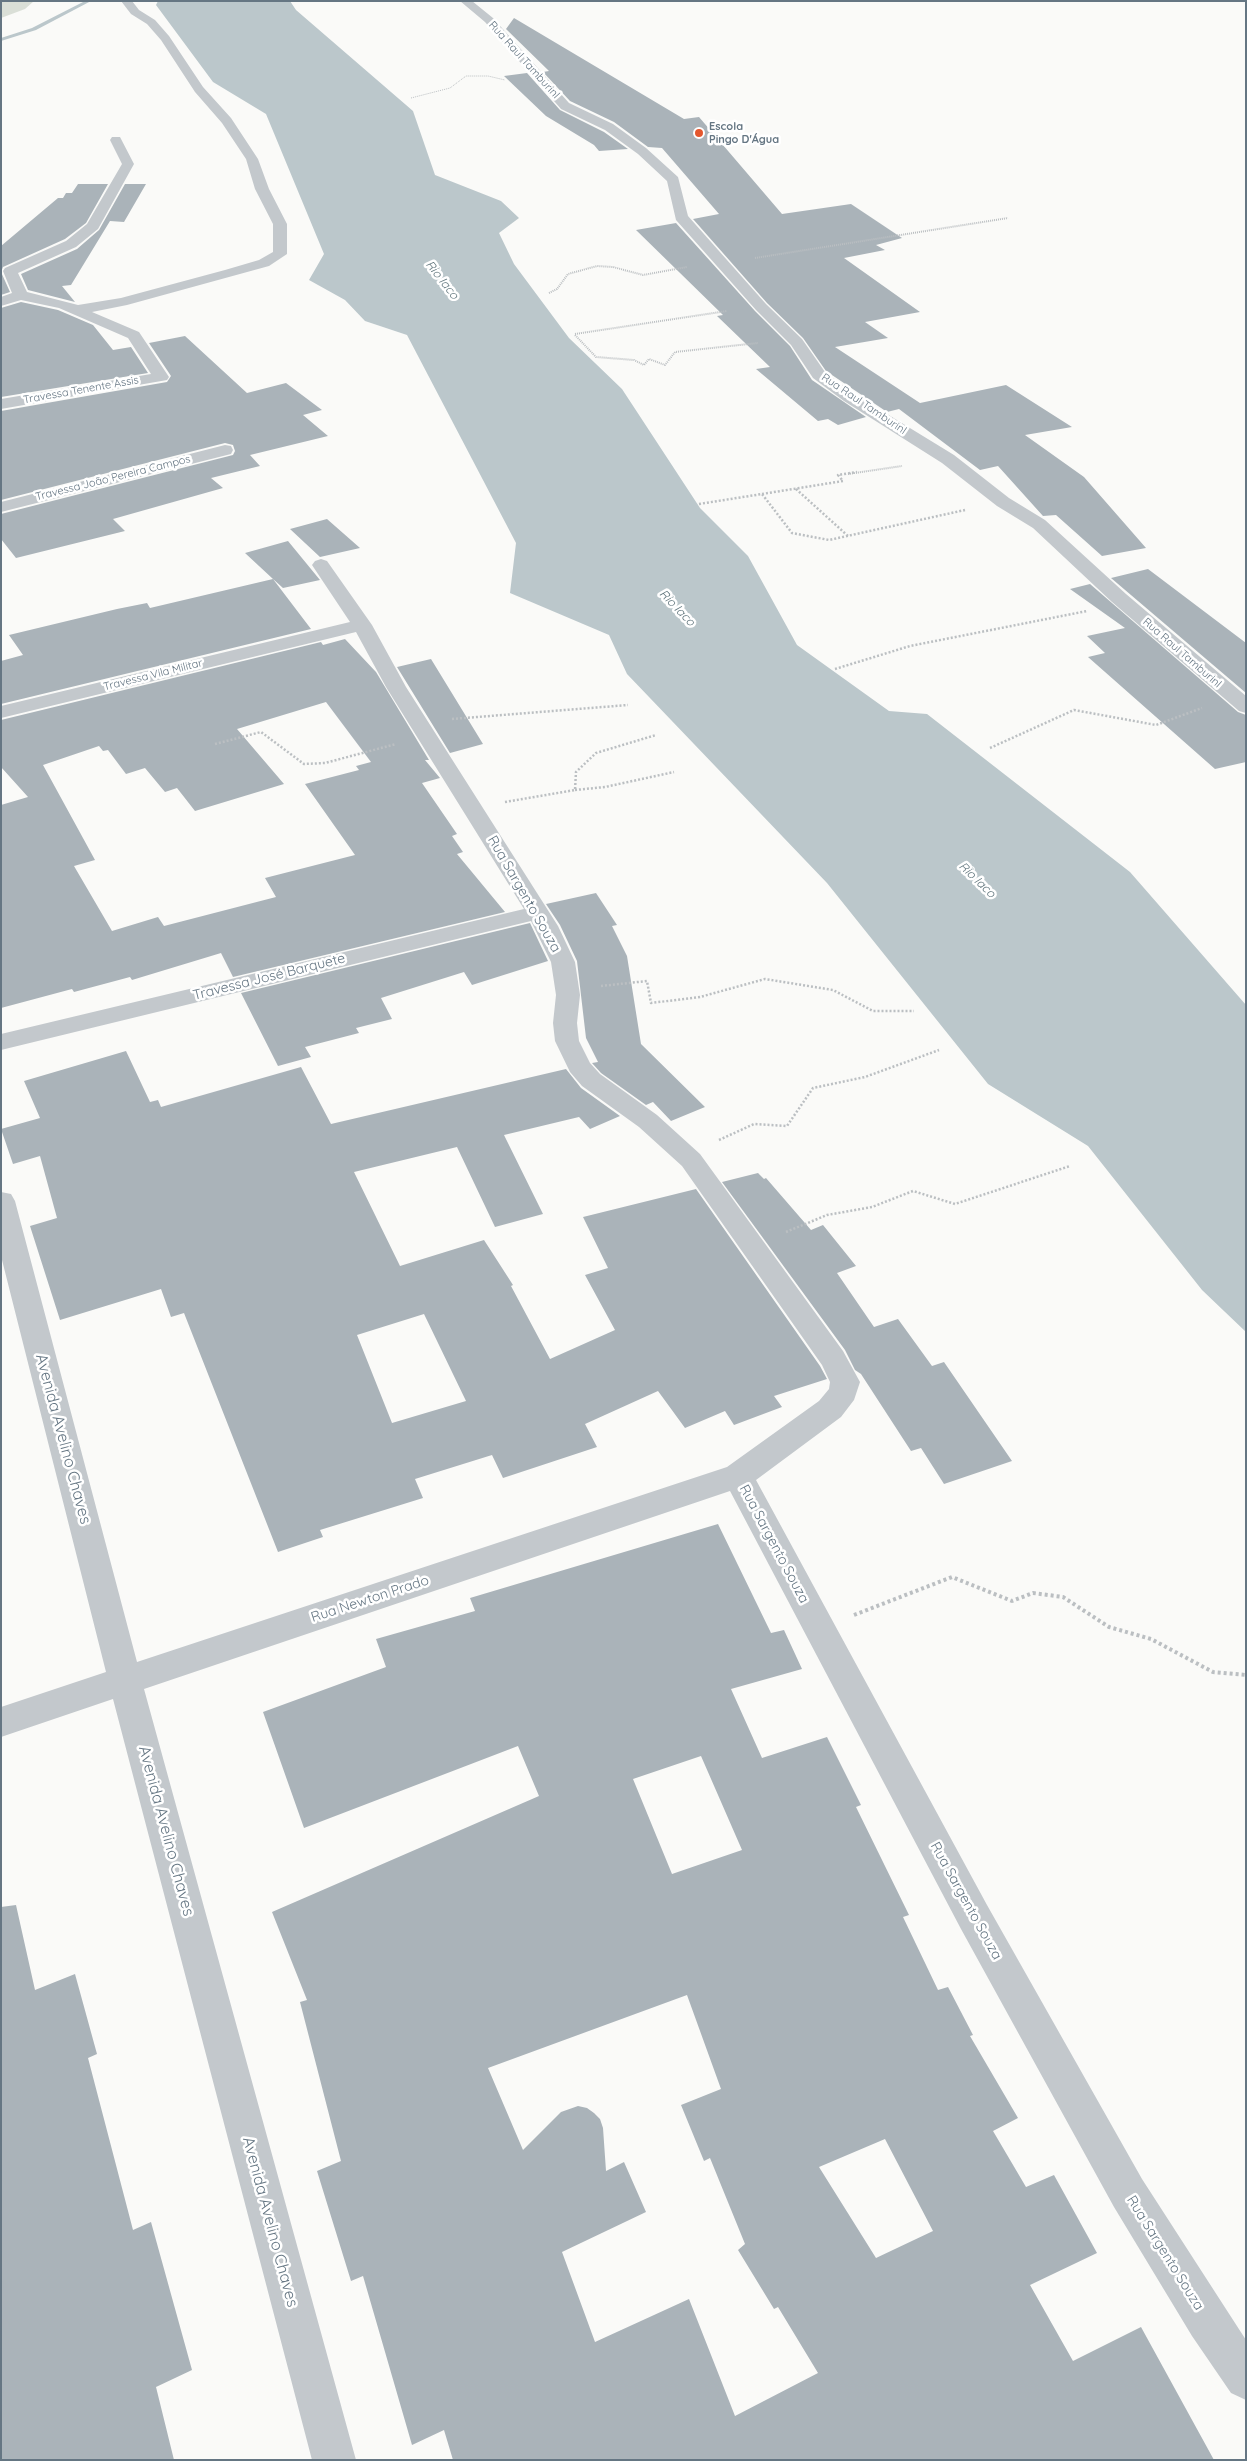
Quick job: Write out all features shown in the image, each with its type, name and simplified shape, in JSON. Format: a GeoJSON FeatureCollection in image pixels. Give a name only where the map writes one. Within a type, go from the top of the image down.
{"type":"FeatureCollection","features":[{"type":"Feature","properties":{"kind":"street","name":"Rua Raul Tamburinl"},"geometry":{"type":"LineString","coordinates":[[465,1],[489,20],[565,106],[609,127],[642,151],[673,180],[681,217],[761,307],[797,342],[819,375],[850,398],[948,459],[1003,502],[1039,524],[1125,604],[1246,707]]}},
{"type":"Feature","properties":{"kind":"street"},"geometry":{"type":"LineString","coordinates":[[1,302],[20,295],[64,305],[77,310],[122,302],[230,273],[264,263],[280,254],[280,224],[262,189],[252,159],[227,121],[199,89],[165,38],[151,22],[135,12],[126,2]]}},
{"type":"Feature","properties":{"kind":"street"},"geometry":{"type":"LineString","coordinates":[[20,295],[19,287],[10,271],[71,244],[93,226],[128,164],[116,140]]}},
{"type":"Feature","properties":{"kind":"street"},"geometry":{"type":"LineString","coordinates":[[10,255],[45,255]]}},
{"type":"Feature","properties":{"kind":"street","name":"Travessa Tenente Assis"},"geometry":{"type":"LineString","coordinates":[[1,404],[162,377],[134,335],[77,310]]}},
{"type":"Feature","properties":{"kind":"street","name":"Travessa João Pereira Campos"},"geometry":{"type":"LineString","coordinates":[[1,507],[224,450]]}},
{"type":"Feature","properties":{"kind":"street","name":"Rua Sargento Souza"},"geometry":{"type":"LineString","coordinates":[[320,565],[362,625],[396,687],[546,926],[563,962],[568,989],[564,1023],[566,1041],[580,1066],[591,1080],[648,1121],[686,1155],[753,1245],[833,1359],[844,1382],[844,1392],[830,1408],[738,1476],[974,1916],[1128,2193],[1207,2321],[1246,2378]]}},
{"type":"Feature","properties":{"kind":"street","name":"Travessa Vila Militar"},"geometry":{"type":"LineString","coordinates":[[1,712],[304,637],[362,625]]}},
{"type":"Feature","properties":{"kind":"street","name":"Travessa José Barquete"},"geometry":{"type":"LineString","coordinates":[[1,1042],[537,913]]}},
{"type":"Feature","properties":{"kind":"street","name":"Avenida Avelino Chaves"},"geometry":{"type":"LineString","coordinates":[[1,1201],[125,1680],[334,2460]]}},
{"type":"Feature","properties":{"kind":"street","name":"Rua Newton Prado"},"geometry":{"type":"LineString","coordinates":[[1,1722],[738,1476]]}},
{"type":"Feature","properties":{"kind":"path"},"geometry":{"type":"LineString","coordinates":[[411,98],[450,88],[466,76],[476,74],[523,83],[542,80]]}},
{"type":"Feature","properties":{"kind":"path"},"geometry":{"type":"LineString","coordinates":[[549,293],[557,290],[568,274],[597,266],[613,267],[643,275],[1008,218]]}},
{"type":"Feature","properties":{"kind":"path"},"geometry":{"type":"LineString","coordinates":[[761,307],[575,335],[596,357],[634,360],[644,365],[649,360],[665,365],[676,352],[734,344],[797,342]]}},
{"type":"Feature","properties":{"kind":"path"},"geometry":{"type":"LineString","coordinates":[[699,504],[843,481],[838,475],[948,459]]}},
{"type":"Feature","properties":{"kind":"path"},"geometry":{"type":"LineString","coordinates":[[796,488],[848,536]]}},
{"type":"Feature","properties":{"kind":"path"},"geometry":{"type":"LineString","coordinates":[[762,494],[792,533],[830,540],[1003,502]]}},
{"type":"Feature","properties":{"kind":"path"},"geometry":{"type":"LineString","coordinates":[[835,668],[910,646],[1125,604]]}},
{"type":"Feature","properties":{"kind":"path"},"geometry":{"type":"LineString","coordinates":[[990,748],[1074,710],[1156,725],[1233,696]]}},
{"type":"Feature","properties":{"kind":"path"},"geometry":{"type":"LineString","coordinates":[[215,744],[261,732],[304,764],[325,762],[423,728],[628,705]]}},
{"type":"Feature","properties":{"kind":"path"},"geometry":{"type":"LineString","coordinates":[[575,790],[576,772],[596,753],[656,735]]}},
{"type":"Feature","properties":{"kind":"path"},"geometry":{"type":"LineString","coordinates":[[473,807],[575,790],[605,787],[674,772]]}},
{"type":"Feature","properties":{"kind":"path"},"geometry":{"type":"LineString","coordinates":[[568,989],[647,981],[651,1003],[700,998],[765,980],[834,990],[873,1011],[914,1011]]}},
{"type":"Feature","properties":{"kind":"path"},"geometry":{"type":"LineString","coordinates":[[686,1155],[754,1124],[787,1126],[813,1088],[865,1077],[939,1050]]}},
{"type":"Feature","properties":{"kind":"path"},"geometry":{"type":"LineString","coordinates":[[753,1245],[827,1215],[872,1207],[913,1191],[955,1204],[1070,1166]]}},
{"type":"Feature","properties":{"kind":"path"},"geometry":{"type":"LineString","coordinates":[[819,1628],[952,1577],[1012,1601],[1033,1593],[1063,1596],[1109,1627],[1151,1639],[1213,1672],[1246,1675]]}},
{"type":"Feature","properties":{"kind":"shaded area"},"geometry":{"type":"Polygon","coordinates":[[[1,1],[34,1],[25,9],[1,18],[1,1]]]}},
{"type":"Feature","properties":{"kind":"water","name":"Rio Iaco"},"geometry":{"type":"Polygon","coordinates":[[[158,1],[290,1],[296,10],[413,111],[435,175],[501,201],[519,218],[499,233],[514,264],[569,338],[622,389],[700,508],[748,556],[797,645],[889,711],[927,714],[1130,872],[1246,1005],[1246,1332],[1202,1290],[1088,1146],[988,1084],[827,883],[627,674],[609,635],[510,593],[516,543],[407,335],[365,321],[345,300],[309,280],[324,254],[266,114],[213,82],[156,5],[158,1]]]}},
{"type":"Feature","properties":{"kind":"building"},"geometry":{"type":"Polygon","coordinates":[[[514,18],[684,119],[699,117],[782,214],[851,204],[902,238],[876,245],[885,250],[844,258],[920,312],[865,322],[888,338],[835,347],[920,403],[1006,385],[1072,427],[1025,435],[1084,477],[1146,548],[1102,556],[1056,515],[1043,516],[998,466],[980,470],[899,409],[887,412],[826,371],[803,338],[767,303],[693,219],[719,214],[662,148],[648,147],[614,122],[570,101],[543,72],[549,71],[506,29],[514,18]]]}},
{"type":"Feature","properties":{"kind":"building"},"geometry":{"type":"Polygon","coordinates":[[[527,73],[560,110],[604,132],[628,149],[599,151],[594,145],[546,116],[504,76],[527,73]]]}},
{"type":"Feature","properties":{"kind":"building"},"geometry":{"type":"Polygon","coordinates":[[[78,184],[108,184],[86,223],[65,239],[3,267],[1,272],[1,246],[58,198],[63,198],[66,193],[72,193],[78,184]]]}},
{"type":"Feature","properties":{"kind":"building"},"geometry":{"type":"Polygon","coordinates":[[[125,184],[146,184],[124,222],[110,221],[71,285],[62,286],[75,302],[28,290],[21,274],[77,249],[99,230],[125,184]]]}},
{"type":"Feature","properties":{"kind":"building"},"geometry":{"type":"Polygon","coordinates":[[[676,223],[755,311],[790,346],[812,380],[866,417],[838,425],[828,419],[818,421],[756,369],[770,367],[717,316],[723,315],[636,230],[676,223]]]}},
{"type":"Feature","properties":{"kind":"building"},"geometry":{"type":"Polygon","coordinates":[[[1,272],[10,292],[1,295],[1,272]]]}},
{"type":"Feature","properties":{"kind":"building"},"geometry":{"type":"Polygon","coordinates":[[[21,302],[58,310],[93,325],[113,350],[131,347],[148,373],[1,397],[1,308],[21,302]]]}},
{"type":"Feature","properties":{"kind":"building"},"geometry":{"type":"Polygon","coordinates":[[[185,336],[247,393],[286,383],[322,410],[303,415],[328,436],[250,455],[260,466],[211,478],[223,488],[113,519],[125,531],[16,558],[1,539],[1,514],[233,455],[235,451],[233,445],[225,443],[1,500],[1,411],[167,382],[171,376],[149,343],[185,336]]]}},
{"type":"Feature","properties":{"kind":"building"},"geometry":{"type":"Polygon","coordinates":[[[327,519],[360,548],[320,557],[290,529],[327,519]]]}},
{"type":"Feature","properties":{"kind":"building"},"geometry":{"type":"Polygon","coordinates":[[[288,541],[320,580],[283,588],[245,553],[288,541]]]}},
{"type":"Feature","properties":{"kind":"building"},"geometry":{"type":"Polygon","coordinates":[[[1148,569],[1246,643],[1246,693],[1111,578],[1148,569]]]}},
{"type":"Feature","properties":{"kind":"building"},"geometry":{"type":"Polygon","coordinates":[[[273,579],[311,629],[1,704],[1,661],[23,655],[9,635],[117,609],[147,603],[150,608],[273,579]]]}},
{"type":"Feature","properties":{"kind":"building"},"geometry":{"type":"Polygon","coordinates":[[[1090,584],[1238,712],[1246,715],[1246,762],[1215,769],[1088,657],[1105,653],[1087,636],[1125,628],[1070,589],[1090,584]]]}},
{"type":"Feature","properties":{"kind":"building"},"geometry":{"type":"Polygon","coordinates":[[[345,639],[376,672],[429,760],[425,760],[440,778],[422,783],[457,834],[452,836],[463,852],[457,854],[505,912],[233,977],[221,953],[132,980],[130,977],[74,992],[72,989],[1,1008],[1,805],[28,797],[1,767],[1,720],[321,642],[323,645],[345,639]],[[326,702],[237,729],[284,784],[195,811],[177,788],[165,792],[145,768],[126,774],[108,750],[103,751],[99,746],[43,765],[95,860],[74,866],[112,931],[158,917],[164,926],[276,897],[265,878],[355,855],[305,784],[359,770],[356,766],[371,762],[326,702]]]}},
{"type":"Feature","properties":{"kind":"building"},"geometry":{"type":"Polygon","coordinates":[[[431,659],[483,744],[450,753],[397,667],[431,659]]]}},
{"type":"Feature","properties":{"kind":"building"},"geometry":{"type":"Polygon","coordinates":[[[596,893],[617,925],[612,926],[627,956],[641,1044],[705,1107],[671,1121],[653,1102],[646,1105],[601,1073],[592,1063],[598,1062],[586,1038],[577,961],[560,925],[546,904],[596,893]]]}},
{"type":"Feature","properties":{"kind":"building"},"geometry":{"type":"Polygon","coordinates":[[[530,923],[548,961],[472,985],[464,972],[381,998],[392,1019],[356,1028],[359,1033],[305,1047],[311,1057],[278,1066],[241,993],[530,923]]]}},
{"type":"Feature","properties":{"kind":"building"},"geometry":{"type":"Polygon","coordinates":[[[126,1051],[150,1102],[158,1100],[161,1107],[301,1067],[331,1124],[566,1069],[581,1088],[620,1116],[590,1129],[579,1117],[504,1135],[543,1214],[495,1227],[457,1147],[354,1172],[400,1266],[484,1240],[513,1285],[511,1286],[550,1359],[615,1330],[585,1275],[608,1268],[583,1217],[696,1189],[820,1366],[827,1379],[774,1396],[782,1407],[734,1425],[725,1411],[685,1428],[658,1391],[585,1424],[597,1447],[503,1478],[492,1455],[415,1479],[423,1498],[320,1530],[323,1537],[278,1552],[184,1313],[171,1317],[161,1289],[60,1320],[30,1226],[57,1218],[40,1156],[13,1164],[1,1129],[40,1118],[24,1081],[126,1051]],[[424,1314],[357,1335],[392,1423],[466,1401],[424,1314]]]}},
{"type":"Feature","properties":{"kind":"building"},"geometry":{"type":"Polygon","coordinates":[[[758,1173],[764,1179],[766,1178],[811,1230],[823,1225],[856,1266],[837,1273],[874,1327],[898,1319],[932,1366],[944,1362],[1012,1461],[944,1484],[921,1448],[911,1451],[861,1374],[855,1370],[845,1350],[722,1182],[758,1173]]]}},
{"type":"Feature","properties":{"kind":"building"},"geometry":{"type":"Polygon","coordinates":[[[718,1524],[771,1633],[784,1630],[802,1669],[731,1689],[762,1758],[827,1737],[861,1805],[856,1807],[909,1915],[903,1917],[938,1990],[948,1987],[973,2035],[970,2036],[1018,2118],[993,2131],[1026,2187],[1054,2175],[1097,2253],[1030,2285],[1073,2361],[1141,2327],[1214,2460],[453,2460],[444,2430],[412,2445],[363,2276],[351,2281],[317,2171],[341,2161],[300,2002],[307,2000],[272,1912],[539,1796],[518,1746],[304,1828],[263,1712],[386,1667],[376,1639],[475,1611],[470,1598],[718,1524]],[[701,1756],[633,1779],[672,1874],[742,1850],[701,1756]],[[687,1995],[488,2068],[523,2150],[561,2112],[578,2106],[587,2108],[594,2113],[600,2119],[603,2128],[606,2171],[624,2162],[646,2212],[562,2252],[595,2342],[689,2299],[735,2416],[818,2373],[778,2307],[774,2309],[738,2250],[745,2244],[710,2158],[704,2161],[681,2105],[721,2089],[687,1995]],[[885,2139],[819,2167],[876,2258],[933,2231],[885,2139]]]}},
{"type":"Feature","properties":{"kind":"building"},"geometry":{"type":"Polygon","coordinates":[[[16,1905],[35,1990],[75,1974],[97,2054],[88,2058],[133,2230],[151,2222],[192,2370],[156,2387],[174,2460],[1,2460],[1,1907],[16,1905]]]}},
{"type":"Feature","properties":{"kind":"waterway"},"geometry":{"type":"LineString","coordinates":[[1,40],[34,29],[89,1]]}},
{"type":"Feature","properties":{"kind":"place","name":"Escola Pingo D'Água"},"geometry":{"type":"Point","coordinates":[699,133]}}]}
